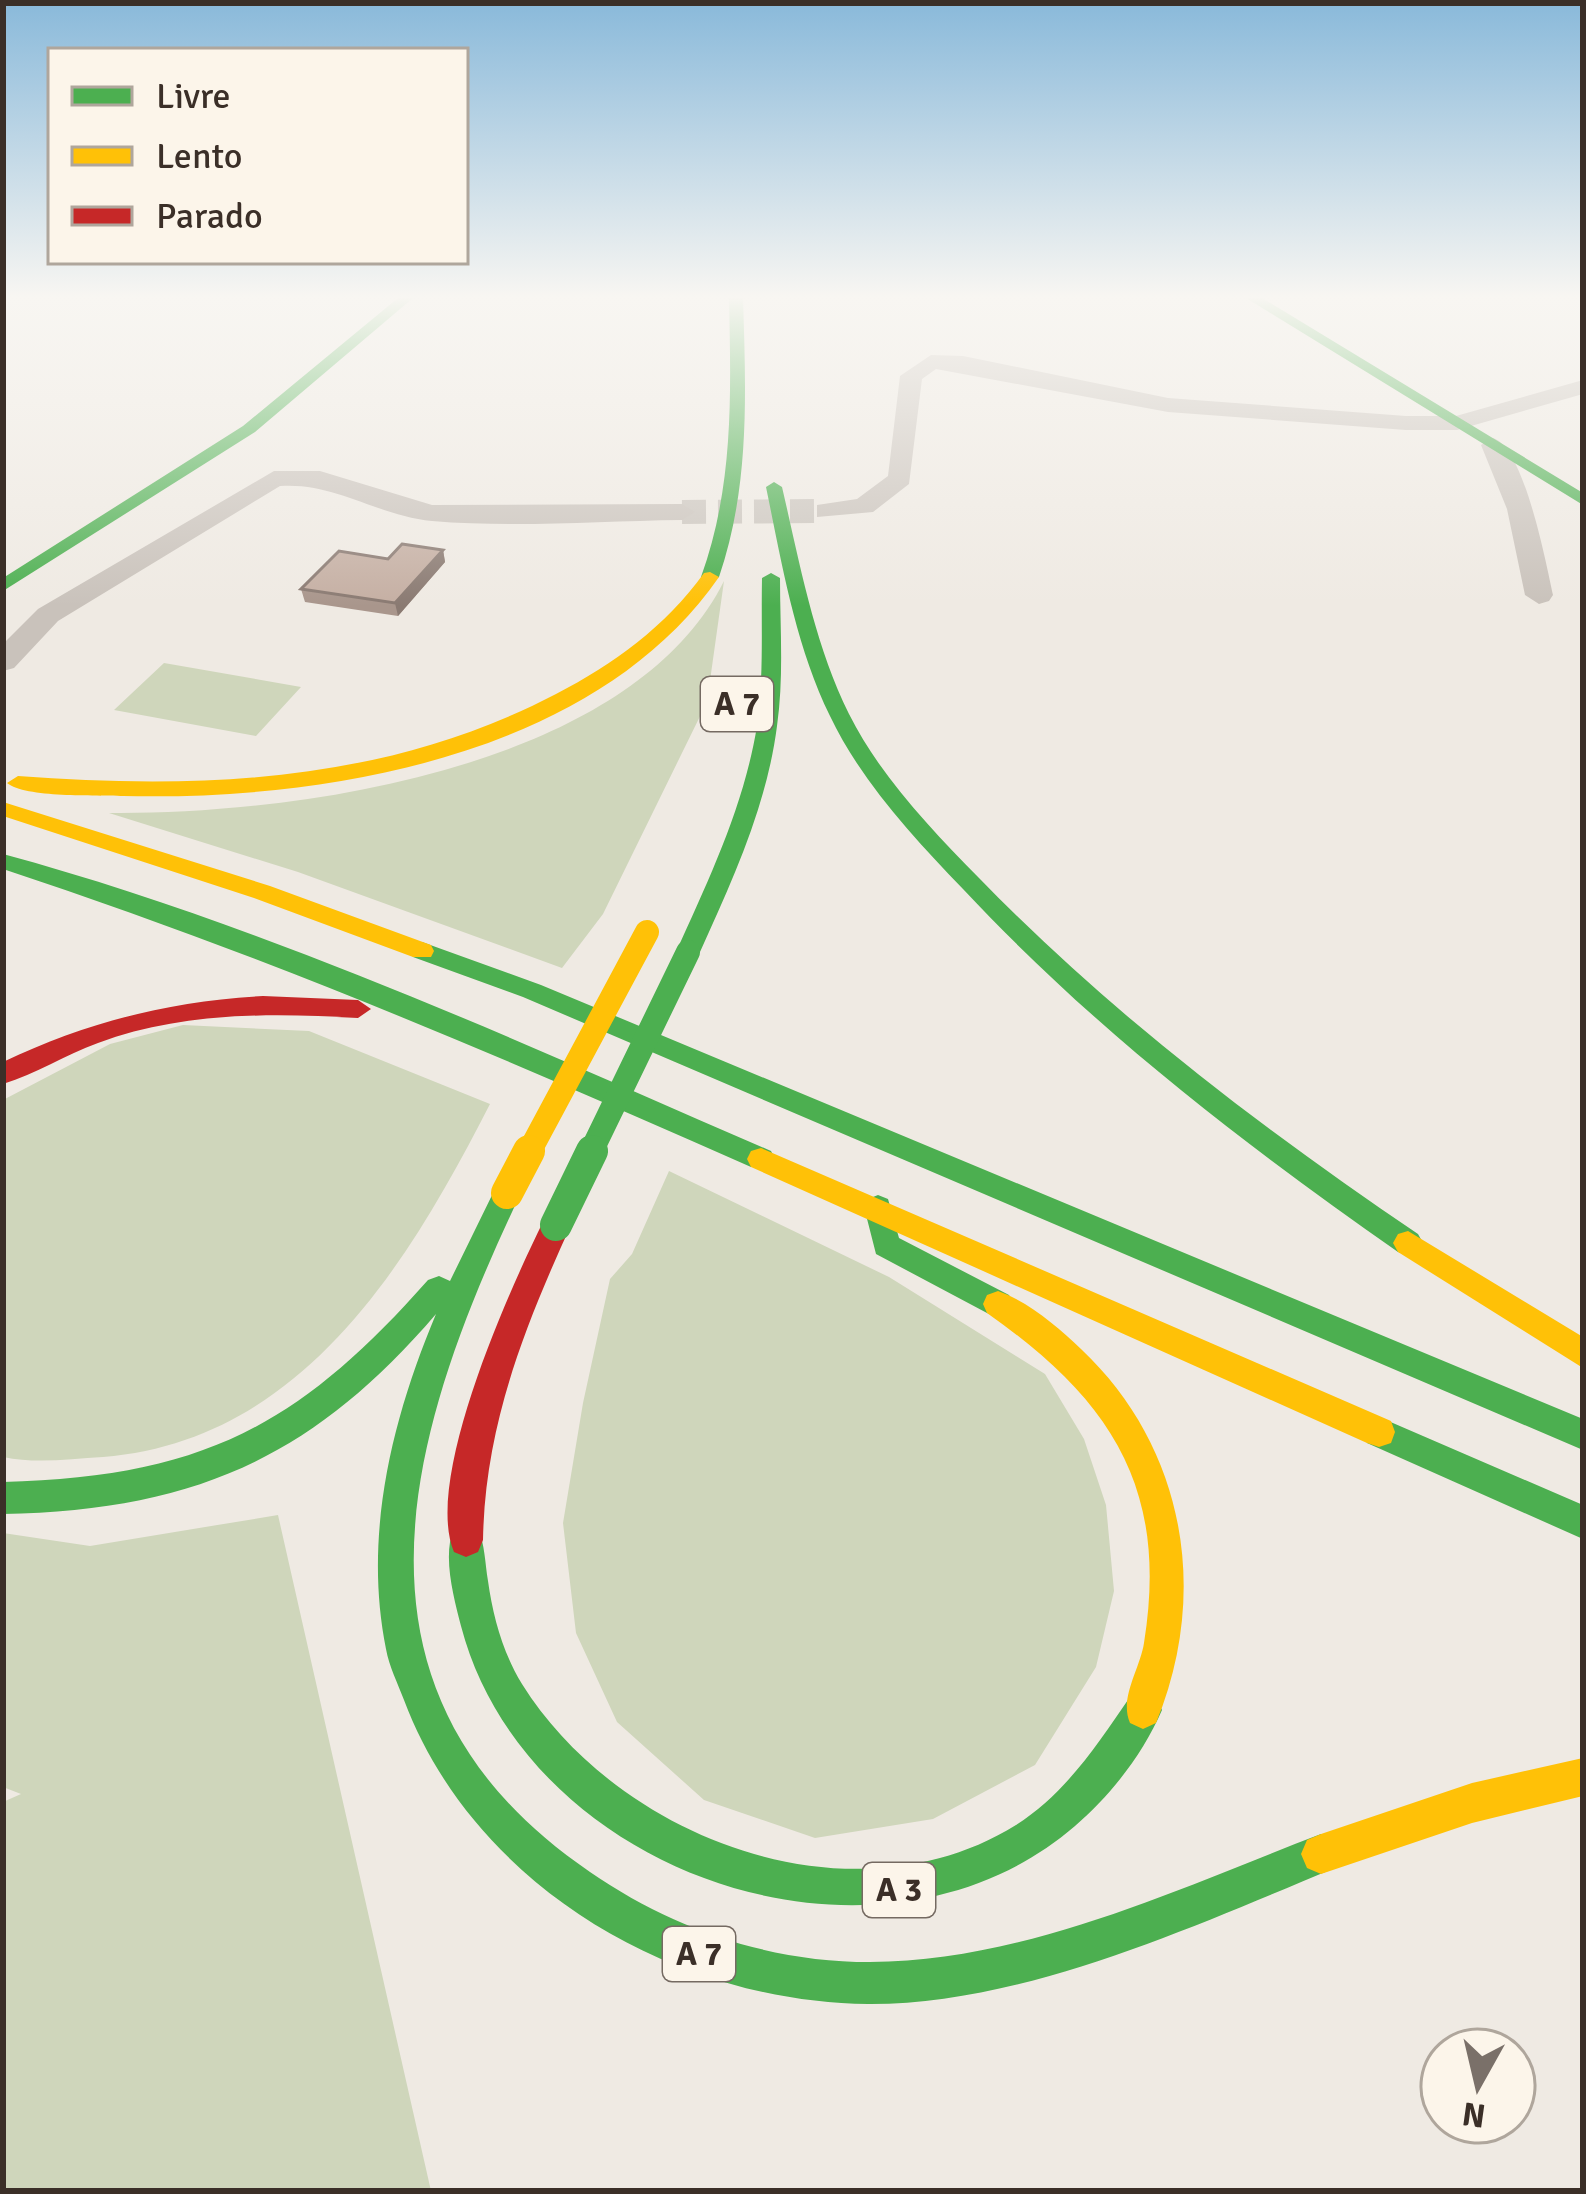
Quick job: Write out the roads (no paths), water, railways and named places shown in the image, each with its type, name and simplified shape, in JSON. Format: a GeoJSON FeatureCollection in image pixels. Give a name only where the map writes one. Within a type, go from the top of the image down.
{"type":"FeatureCollection","features":[{"type":"Feature","properties":{"kind":"main road"},"geometry":{"type":"LineString","coordinates":[[3,586],[249,429],[284,400]]}},
{"type":"Feature","properties":{"kind":"main road"},"geometry":{"type":"LineString","coordinates":[[3,782],[193,794],[346,778],[442,753],[572,699],[660,639],[709,578],[722,550],[736,459],[736,400]]}},
{"type":"Feature","properties":{"kind":"main road"},"geometry":{"type":"LineString","coordinates":[[1420,400],[1583,500]]}},
{"type":"Feature","properties":{"kind":"main road"},"geometry":{"type":"LineString","coordinates":[[736,459],[747,505],[742,613]]}},
{"type":"Feature","properties":{"kind":"main road"},"geometry":{"type":"LineString","coordinates":[[17,543],[145,461]]}},
{"type":"Feature","properties":{"kind":"main road","name":"A 3"},"geometry":{"type":"LineString","coordinates":[[878,1207],[886,1245],[1058,1342],[1102,1385],[1133,1431],[1151,1478],[1168,1578],[1156,1676],[1135,1730],[1105,1776],[1064,1817],[1009,1854],[946,1878],[887,1893],[821,1894],[751,1880],[631,1826],[579,1785],[498,1679],[476,1618],[467,1564],[470,1461],[485,1395],[556,1225],[688,952],[749,806],[767,725],[773,476],[810,644],[841,718],[896,799],[983,900],[1098,1015],[1246,1130],[1435,1262],[1583,1354]]}},
{"type":"Feature","properties":{"kind":"main road"},"geometry":{"type":"LineString","coordinates":[[3,809],[262,892],[532,991],[1583,1436]]}},
{"type":"Feature","properties":{"kind":"main road"},"geometry":{"type":"LineString","coordinates":[[3,861],[122,898],[427,1012],[878,1207],[1583,1522]]}},
{"type":"Feature","properties":{"kind":"main road","name":"A 7"},"geometry":{"type":"LineString","coordinates":[[652,921],[506,1192],[439,1336],[404,1457],[394,1575],[403,1636],[422,1700],[453,1763],[500,1824],[563,1882],[634,1925],[708,1958],[792,1979],[892,1982],[987,1970],[1168,1915],[1434,1814],[1514,1790],[1583,1778]]}},
{"type":"Feature","properties":{"kind":"main road"},"geometry":{"type":"LineString","coordinates":[[3,1074],[118,1022],[197,1003],[279,1001],[427,1012]]}},
{"type":"Feature","properties":{"kind":"main road"},"geometry":{"type":"LineString","coordinates":[[3,1498],[55,1503],[158,1487],[257,1452],[345,1394],[410,1331],[506,1192]]}},
{"type":"Feature","properties":{"kind":"street"},"geometry":{"type":"LineString","coordinates":[[826,511],[864,506],[900,479],[908,400]]}},
{"type":"Feature","properties":{"kind":"street"},"geometry":{"type":"LineString","coordinates":[[1146,400],[1288,417],[1457,423],[1536,400]]}},
{"type":"Feature","properties":{"kind":"street"},"geometry":{"type":"LineString","coordinates":[[1493,445],[1520,509],[1539,595]]}},
{"type":"Feature","properties":{"kind":"street"},"geometry":{"type":"LineString","coordinates":[[3,662],[48,615],[274,479],[308,474],[338,479],[377,502],[429,513],[682,512]]}},
{"type":"Feature","properties":{"kind":"tunnel"},"geometry":{"type":"LineString","coordinates":[[682,512],[826,511]]}}]}
